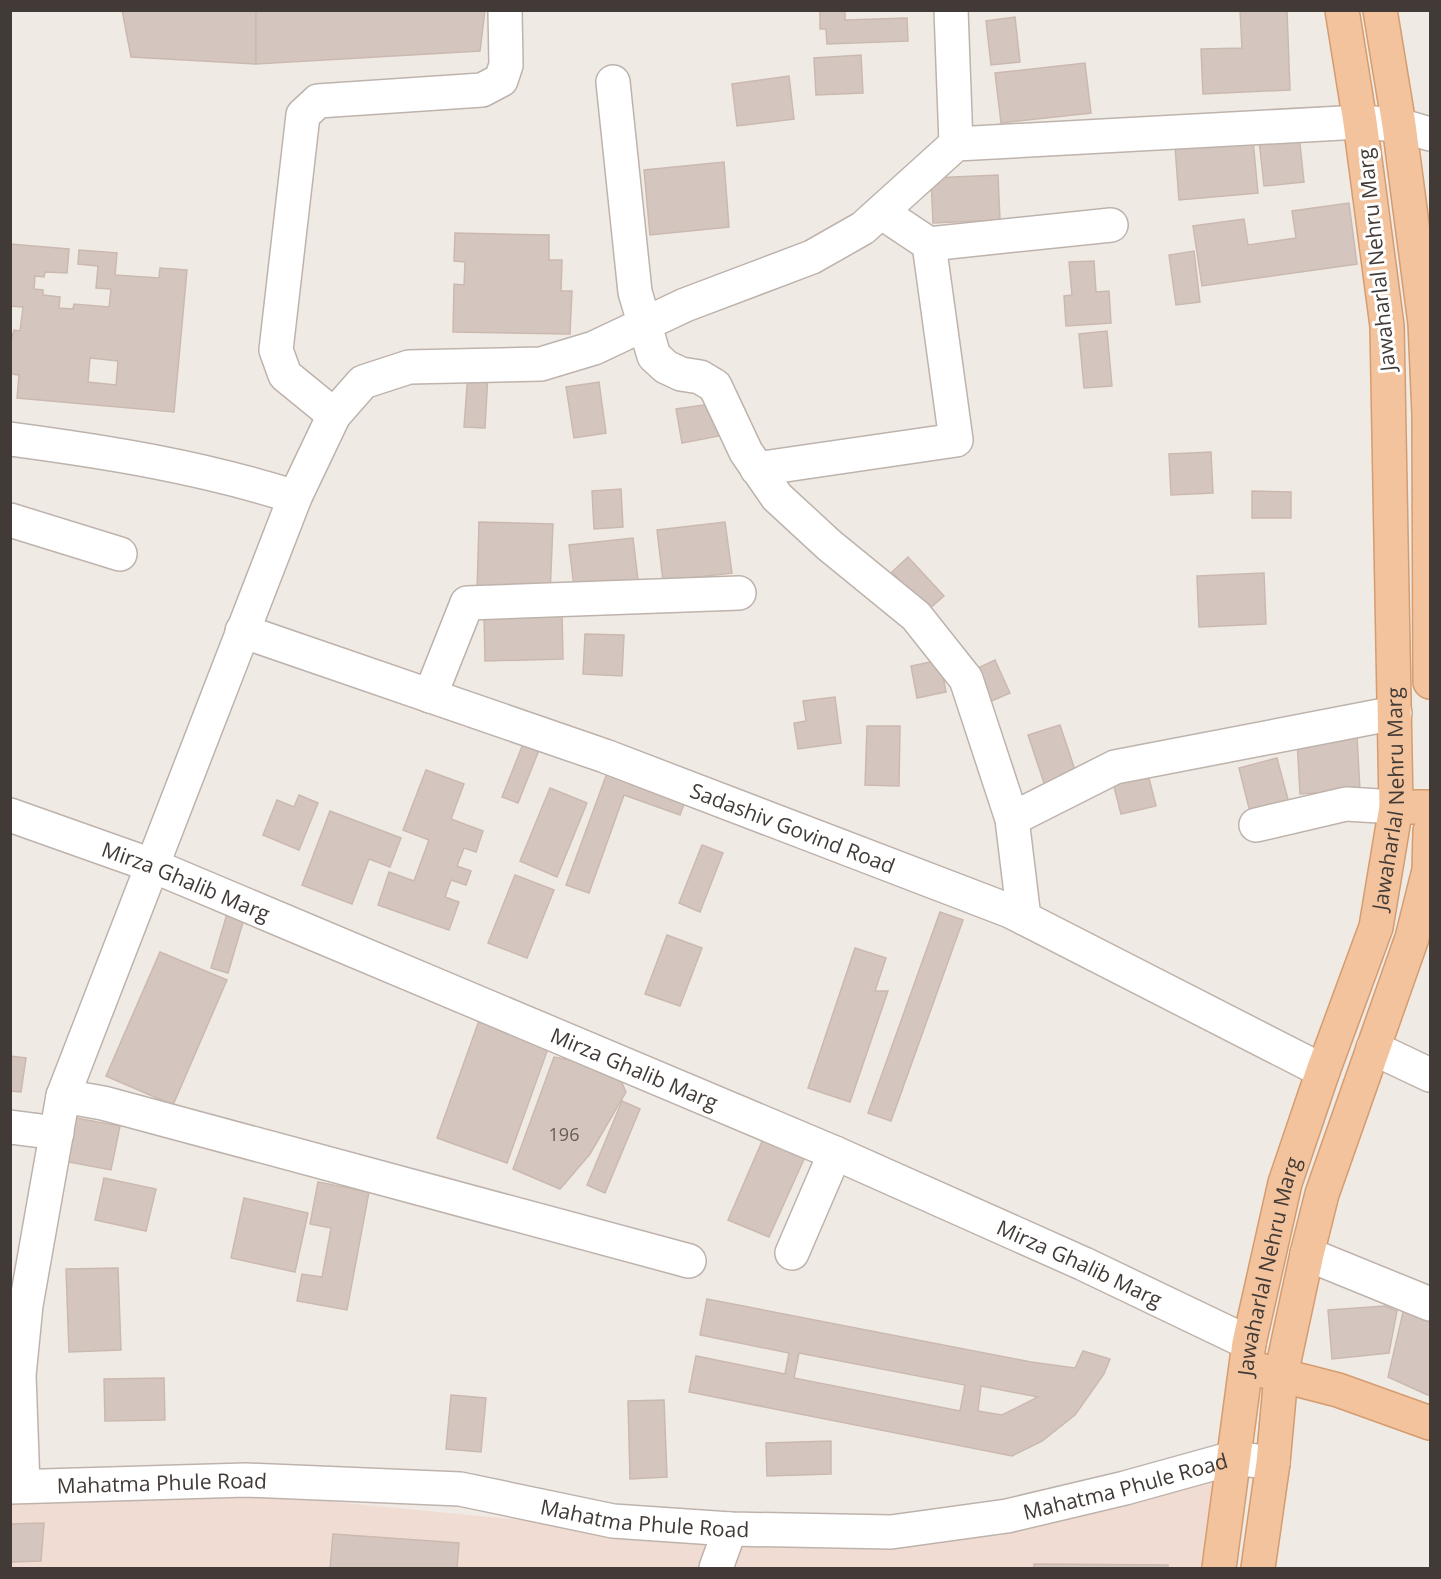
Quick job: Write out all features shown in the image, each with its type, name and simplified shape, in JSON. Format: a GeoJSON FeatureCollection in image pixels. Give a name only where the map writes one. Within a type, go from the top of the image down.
{"type":"FeatureCollection","features":[{"type":"Feature","properties":{"kind":"main road","name":"Jawaharlal Nehru Marg"},"geometry":{"type":"LineString","coordinates":[[1219,1569],[1247,1355],[1285,1183],[1376,927],[1396,807],[1387,326],[1360,122],[1342,10]]}},
{"type":"Feature","properties":{"kind":"main road","name":"Jawaharlal Nehru Marg"},"geometry":{"type":"LineString","coordinates":[[1380,10],[1399,125],[1425,322],[1429,414],[1431,682]]}},
{"type":"Feature","properties":{"kind":"main road"},"geometry":{"type":"LineString","coordinates":[[1396,807],[1431,807]]}},
{"type":"Feature","properties":{"kind":"main road","name":"Jawaharlal Nehru Marg"},"geometry":{"type":"LineString","coordinates":[[1258,1569],[1273,1463],[1281,1375],[1307,1254],[1322,1194],[1412,938],[1429,870],[1431,831]]}},
{"type":"Feature","properties":{"kind":"main road"},"geometry":{"type":"LineString","coordinates":[[1247,1355],[1281,1375],[1338,1390],[1431,1423]]}},
{"type":"Feature","properties":{"kind":"street"},"geometry":{"type":"LineString","coordinates":[[334,415],[285,375],[276,350],[303,115],[318,101],[482,90],[501,80],[506,65],[505,10]]}},
{"type":"Feature","properties":{"kind":"street"},"geometry":{"type":"LineString","coordinates":[[951,10],[956,144]]}},
{"type":"Feature","properties":{"kind":"street"},"geometry":{"type":"LineString","coordinates":[[614,82],[635,292],[654,356],[666,367],[681,374],[700,377],[715,386],[746,452],[785,505],[829,545],[916,616],[966,679],[1012,819],[1024,918]]}},
{"type":"Feature","properties":{"kind":"street"},"geometry":{"type":"LineString","coordinates":[[17,1486],[18,1304],[57,1133],[63,1096],[295,497],[334,415],[363,382],[409,368],[541,364],[594,348],[685,305],[812,257],[863,228],[956,144],[1360,122],[1399,125],[1431,134]]}},
{"type":"Feature","properties":{"kind":"street"},"geometry":{"type":"LineString","coordinates":[[881,212],[929,244],[1111,225]]}},
{"type":"Feature","properties":{"kind":"street"},"geometry":{"type":"LineString","coordinates":[[757,469],[956,440],[929,244]]}},
{"type":"Feature","properties":{"kind":"street"},"geometry":{"type":"LineString","coordinates":[[10,439],[106,451],[221,474],[295,497]]}},
{"type":"Feature","properties":{"kind":"street"},"geometry":{"type":"LineString","coordinates":[[10,520],[120,554]]}},
{"type":"Feature","properties":{"kind":"street"},"geometry":{"type":"LineString","coordinates":[[430,696],[467,603],[739,593]]}},
{"type":"Feature","properties":{"kind":"street","name":"Sadashiv Govind Road"},"geometry":{"type":"LineString","coordinates":[[242,631],[605,756],[1024,918],[1323,1071]]}},
{"type":"Feature","properties":{"kind":"street"},"geometry":{"type":"LineString","coordinates":[[1012,819],[1115,768],[1395,713]]}},
{"type":"Feature","properties":{"kind":"street"},"geometry":{"type":"LineString","coordinates":[[1256,825],[1346,804],[1396,807]]}},
{"type":"Feature","properties":{"kind":"street","name":"Mirza Ghalib Marg"},"geometry":{"type":"LineString","coordinates":[[10,815],[151,865],[835,1153],[1084,1264],[1247,1355]]}},
{"type":"Feature","properties":{"kind":"street"},"geometry":{"type":"LineString","coordinates":[[1373,1048],[1431,1075]]}},
{"type":"Feature","properties":{"kind":"street"},"geometry":{"type":"LineString","coordinates":[[63,1096],[103,1103],[689,1261]]}},
{"type":"Feature","properties":{"kind":"street"},"geometry":{"type":"LineString","coordinates":[[10,1127],[57,1133]]}},
{"type":"Feature","properties":{"kind":"street"},"geometry":{"type":"LineString","coordinates":[[792,1253],[835,1153]]}},
{"type":"Feature","properties":{"kind":"street"},"geometry":{"type":"LineString","coordinates":[[1307,1254],[1431,1304]]}},
{"type":"Feature","properties":{"kind":"street","name":"Mahatma Phule Road"},"geometry":{"type":"LineString","coordinates":[[17,1486],[246,1480],[460,1489],[613,1521],[730,1529],[891,1532],[1007,1516],[1125,1488],[1233,1458],[1273,1463]]}},
{"type":"Feature","properties":{"kind":"street"},"geometry":{"type":"LineString","coordinates":[[716,1569],[730,1529]]}},
{"type":"Feature","properties":{"kind":"shaded area"},"geometry":{"type":"Polygon","coordinates":[[[1219,1471],[1208,1568],[11,1568],[10,1496],[211,1490],[777,1545],[998,1536],[1219,1471]]]}},
{"type":"Feature","properties":{"kind":"building"},"geometry":{"type":"Polygon","coordinates":[[[122,10],[256,10],[256,64],[131,57],[122,10]]]}},
{"type":"Feature","properties":{"kind":"building"},"geometry":{"type":"Polygon","coordinates":[[[256,10],[485,10],[480,51],[256,64],[256,10]]]}},
{"type":"Feature","properties":{"kind":"building"},"geometry":{"type":"Polygon","coordinates":[[[820,10],[845,10],[845,20],[907,18],[908,41],[827,44],[826,29],[820,29],[820,10]]]}},
{"type":"Feature","properties":{"kind":"building"},"geometry":{"type":"Polygon","coordinates":[[[1240,10],[1287,10],[1290,90],[1203,94],[1201,49],[1242,48],[1240,10]]]}},
{"type":"Feature","properties":{"kind":"building"},"geometry":{"type":"Polygon","coordinates":[[[1015,17],[1020,62],[991,65],[986,21],[1015,17]]]}},
{"type":"Feature","properties":{"kind":"building"},"geometry":{"type":"Polygon","coordinates":[[[861,55],[863,93],[816,95],[814,58],[861,55]]]}},
{"type":"Feature","properties":{"kind":"building"},"geometry":{"type":"Polygon","coordinates":[[[1085,63],[1091,113],[1001,123],[995,73],[1085,63]]]}},
{"type":"Feature","properties":{"kind":"building"},"geometry":{"type":"Polygon","coordinates":[[[789,76],[794,119],[737,126],[732,84],[789,76]]]}},
{"type":"Feature","properties":{"kind":"building"},"geometry":{"type":"Polygon","coordinates":[[[1299,135],[1304,182],[1264,186],[1259,140],[1299,135]]]}},
{"type":"Feature","properties":{"kind":"building"},"geometry":{"type":"Polygon","coordinates":[[[1253,140],[1258,193],[1179,200],[1175,147],[1253,140]]]}},
{"type":"Feature","properties":{"kind":"building"},"geometry":{"type":"Polygon","coordinates":[[[724,162],[729,227],[650,235],[644,170],[724,162]]]}},
{"type":"Feature","properties":{"kind":"building"},"geometry":{"type":"Polygon","coordinates":[[[998,175],[1000,220],[933,223],[931,178],[998,175]]]}},
{"type":"Feature","properties":{"kind":"building"},"geometry":{"type":"Polygon","coordinates":[[[1349,203],[1357,264],[1202,286],[1193,226],[1244,219],[1248,245],[1296,238],[1292,211],[1349,203]]]}},
{"type":"Feature","properties":{"kind":"building"},"geometry":{"type":"Polygon","coordinates":[[[455,233],[549,235],[549,260],[562,260],[561,291],[572,291],[570,334],[453,332],[454,284],[464,285],[465,262],[454,261],[455,233]]]}},
{"type":"Feature","properties":{"kind":"building"},"geometry":{"type":"Polygon","coordinates":[[[10,244],[69,249],[67,273],[45,272],[44,277],[35,276],[34,289],[43,290],[43,295],[60,297],[59,308],[73,309],[74,304],[109,307],[111,289],[96,288],[98,266],[78,264],[79,250],[117,253],[115,275],[159,278],[160,268],[187,270],[174,412],[17,398],[19,375],[11,374],[10,344],[14,330],[20,331],[23,307],[10,306],[10,244]],[[90,358],[88,382],[116,385],[118,361],[90,358]]]}},
{"type":"Feature","properties":{"kind":"building"},"geometry":{"type":"Polygon","coordinates":[[[1194,251],[1200,302],[1176,305],[1169,255],[1194,251]]]}},
{"type":"Feature","properties":{"kind":"building"},"geometry":{"type":"Polygon","coordinates":[[[1094,261],[1096,292],[1109,291],[1111,323],[1066,326],[1064,296],[1072,295],[1069,262],[1094,261]]]}},
{"type":"Feature","properties":{"kind":"building"},"geometry":{"type":"Polygon","coordinates":[[[1107,331],[1112,386],[1084,388],[1079,334],[1107,331]]]}},
{"type":"Feature","properties":{"kind":"building"},"geometry":{"type":"Polygon","coordinates":[[[468,373],[488,374],[485,428],[464,427],[468,373]]]}},
{"type":"Feature","properties":{"kind":"building"},"geometry":{"type":"Polygon","coordinates":[[[599,382],[606,433],[574,438],[566,387],[599,382]]]}},
{"type":"Feature","properties":{"kind":"building"},"geometry":{"type":"Polygon","coordinates":[[[718,403],[724,435],[682,443],[676,409],[718,403]]]}},
{"type":"Feature","properties":{"kind":"building"},"geometry":{"type":"Polygon","coordinates":[[[1211,452],[1213,493],[1171,495],[1169,454],[1211,452]]]}},
{"type":"Feature","properties":{"kind":"building"},"geometry":{"type":"Polygon","coordinates":[[[621,489],[623,527],[594,529],[592,491],[621,489]]]}},
{"type":"Feature","properties":{"kind":"building"},"geometry":{"type":"Polygon","coordinates":[[[1252,491],[1291,492],[1291,518],[1252,518],[1252,491]]]}},
{"type":"Feature","properties":{"kind":"building"},"geometry":{"type":"Polygon","coordinates":[[[479,522],[553,524],[550,595],[477,593],[479,522]]]}},
{"type":"Feature","properties":{"kind":"building"},"geometry":{"type":"Polygon","coordinates":[[[725,522],[732,573],[663,581],[657,530],[725,522]]]}},
{"type":"Feature","properties":{"kind":"building"},"geometry":{"type":"Polygon","coordinates":[[[633,538],[638,580],[574,587],[569,545],[633,538]]]}},
{"type":"Feature","properties":{"kind":"building"},"geometry":{"type":"Polygon","coordinates":[[[908,557],[944,596],[928,610],[892,572],[908,557]]]}},
{"type":"Feature","properties":{"kind":"building"},"geometry":{"type":"Polygon","coordinates":[[[1264,573],[1266,624],[1199,627],[1197,576],[1264,573]]]}},
{"type":"Feature","properties":{"kind":"building"},"geometry":{"type":"Polygon","coordinates":[[[562,613],[563,659],[485,661],[484,615],[562,613]]]}},
{"type":"Feature","properties":{"kind":"building"},"geometry":{"type":"Polygon","coordinates":[[[585,634],[624,635],[622,676],[583,674],[585,634]]]}},
{"type":"Feature","properties":{"kind":"building"},"geometry":{"type":"Polygon","coordinates":[[[940,660],[946,692],[917,698],[911,666],[940,660]]]}},
{"type":"Feature","properties":{"kind":"building"},"geometry":{"type":"Polygon","coordinates":[[[995,660],[1010,693],[982,705],[967,673],[995,660]]]}},
{"type":"Feature","properties":{"kind":"building"},"geometry":{"type":"Polygon","coordinates":[[[835,697],[841,743],[798,749],[794,723],[806,721],[803,701],[835,697]]]}},
{"type":"Feature","properties":{"kind":"building"},"geometry":{"type":"Polygon","coordinates":[[[1060,725],[1077,776],[1045,786],[1028,735],[1060,725]]]}},
{"type":"Feature","properties":{"kind":"building"},"geometry":{"type":"Polygon","coordinates":[[[867,726],[900,726],[899,786],[865,785],[867,726]]]}},
{"type":"Feature","properties":{"kind":"building"},"geometry":{"type":"Polygon","coordinates":[[[1357,736],[1360,790],[1300,794],[1297,739],[1357,736]]]}},
{"type":"Feature","properties":{"kind":"building"},"geometry":{"type":"Polygon","coordinates":[[[523,744],[539,750],[518,803],[502,797],[523,744]]]}},
{"type":"Feature","properties":{"kind":"building"},"geometry":{"type":"Polygon","coordinates":[[[1277,758],[1289,803],[1250,812],[1239,768],[1277,758]]]}},
{"type":"Feature","properties":{"kind":"building"},"geometry":{"type":"Polygon","coordinates":[[[610,765],[688,793],[680,815],[624,795],[589,893],[566,885],[610,765]]]}},
{"type":"Feature","properties":{"kind":"building"},"geometry":{"type":"Polygon","coordinates":[[[426,770],[464,784],[451,819],[483,831],[476,852],[464,848],[457,866],[471,871],[466,885],[451,880],[445,897],[459,902],[449,930],[378,905],[389,872],[414,881],[429,840],[403,830],[426,770]]]}},
{"type":"Feature","properties":{"kind":"building"},"geometry":{"type":"Polygon","coordinates":[[[1147,770],[1156,806],[1121,814],[1112,779],[1147,770]]]}},
{"type":"Feature","properties":{"kind":"building"},"geometry":{"type":"Polygon","coordinates":[[[550,788],[587,803],[557,877],[520,861],[550,788]]]}},
{"type":"Feature","properties":{"kind":"building"},"geometry":{"type":"Polygon","coordinates":[[[299,795],[318,803],[299,850],[263,835],[277,800],[294,807],[299,795]]]}},
{"type":"Feature","properties":{"kind":"building"},"geometry":{"type":"Polygon","coordinates":[[[330,811],[401,838],[390,867],[369,859],[352,904],[302,885],[330,811]]]}},
{"type":"Feature","properties":{"kind":"building"},"geometry":{"type":"Polygon","coordinates":[[[702,845],[723,853],[700,912],[679,903],[702,845]]]}},
{"type":"Feature","properties":{"kind":"building"},"geometry":{"type":"Polygon","coordinates":[[[515,875],[554,890],[527,958],[488,943],[515,875]]]}},
{"type":"Feature","properties":{"kind":"building"},"geometry":{"type":"Polygon","coordinates":[[[940,912],[963,920],[891,1121],[868,1113],[940,912]]]}},
{"type":"Feature","properties":{"kind":"building"},"geometry":{"type":"Polygon","coordinates":[[[227,914],[244,919],[228,973],[211,968],[227,914]]]}},
{"type":"Feature","properties":{"kind":"building"},"geometry":{"type":"Polygon","coordinates":[[[667,935],[702,948],[680,1006],[645,994],[667,935]]]}},
{"type":"Feature","properties":{"kind":"building"},"geometry":{"type":"Polygon","coordinates":[[[855,948],[886,958],[875,991],[888,991],[850,1102],[808,1088],[855,948]]]}},
{"type":"Feature","properties":{"kind":"building"},"geometry":{"type":"Polygon","coordinates":[[[160,952],[227,980],[173,1105],[106,1076],[160,952]]]}},
{"type":"Feature","properties":{"kind":"building"},"geometry":{"type":"Polygon","coordinates":[[[480,1018],[550,1043],[507,1163],[437,1138],[480,1018]]]}},
{"type":"Feature","properties":{"kind":"building"},"geometry":{"type":"Polygon","coordinates":[[[10,1056],[26,1058],[21,1092],[10,1091],[10,1056]]]}},
{"type":"Feature","properties":{"kind":"building"},"geometry":{"type":"Polygon","coordinates":[[[554,1057],[615,1068],[626,1092],[590,1154],[560,1189],[513,1169],[554,1057]]]}},
{"type":"Feature","properties":{"kind":"building"},"geometry":{"type":"Polygon","coordinates":[[[622,1101],[640,1109],[605,1193],[587,1185],[622,1101]]]}},
{"type":"Feature","properties":{"kind":"building"},"geometry":{"type":"Polygon","coordinates":[[[71,1117],[120,1126],[111,1170],[63,1161],[71,1117]]]}},
{"type":"Feature","properties":{"kind":"building"},"geometry":{"type":"Polygon","coordinates":[[[763,1139],[805,1157],[769,1237],[728,1220],[763,1139]]]}},
{"type":"Feature","properties":{"kind":"building"},"geometry":{"type":"Polygon","coordinates":[[[104,1178],[156,1189],[146,1231],[95,1220],[104,1178]]]}},
{"type":"Feature","properties":{"kind":"building"},"geometry":{"type":"Polygon","coordinates":[[[318,1182],[369,1192],[347,1310],[297,1301],[302,1274],[322,1277],[331,1228],[310,1224],[318,1182]]]}},
{"type":"Feature","properties":{"kind":"building"},"geometry":{"type":"Polygon","coordinates":[[[244,1198],[308,1213],[295,1272],[231,1258],[244,1198]]]}},
{"type":"Feature","properties":{"kind":"building"},"geometry":{"type":"Polygon","coordinates":[[[118,1268],[121,1350],[69,1352],[66,1269],[118,1268]]]}},
{"type":"Feature","properties":{"kind":"building"},"geometry":{"type":"Polygon","coordinates":[[[707,1299],[1031,1362],[1075,1368],[1083,1351],[1110,1359],[1104,1374],[1075,1415],[1042,1441],[1012,1456],[689,1392],[696,1356],[785,1374],[789,1353],[700,1335],[707,1299]],[[799,1353],[794,1378],[960,1411],[965,1385],[799,1353]],[[981,1386],[978,1411],[1002,1415],[1038,1397],[981,1386]]]}},
{"type":"Feature","properties":{"kind":"building"},"geometry":{"type":"Polygon","coordinates":[[[1385,1306],[1397,1311],[1389,1353],[1332,1359],[1328,1310],[1385,1306]]]}},
{"type":"Feature","properties":{"kind":"building"},"geometry":{"type":"Polygon","coordinates":[[[1404,1308],[1430,1319],[1430,1396],[1388,1377],[1404,1308]]]}},
{"type":"Feature","properties":{"kind":"building"},"geometry":{"type":"Polygon","coordinates":[[[164,1378],[165,1420],[105,1421],[104,1379],[164,1378]]]}},
{"type":"Feature","properties":{"kind":"building"},"geometry":{"type":"Polygon","coordinates":[[[451,1395],[486,1398],[481,1452],[446,1449],[451,1395]]]}},
{"type":"Feature","properties":{"kind":"building"},"geometry":{"type":"Polygon","coordinates":[[[664,1400],[667,1477],[630,1479],[628,1401],[664,1400]]]}},
{"type":"Feature","properties":{"kind":"building"},"geometry":{"type":"Polygon","coordinates":[[[831,1441],[831,1474],[767,1476],[766,1443],[831,1441]]]}},
{"type":"Feature","properties":{"kind":"building"},"geometry":{"type":"Polygon","coordinates":[[[44,1523],[41,1561],[10,1562],[10,1524],[44,1523]]]}},
{"type":"Feature","properties":{"kind":"building"},"geometry":{"type":"Polygon","coordinates":[[[333,1534],[459,1543],[457,1568],[330,1568],[333,1534]]]}},
{"type":"Feature","properties":{"kind":"building"},"geometry":{"type":"Polygon","coordinates":[[[1034,1564],[1168,1565],[1168,1568],[1034,1568],[1034,1564]]]}}]}
